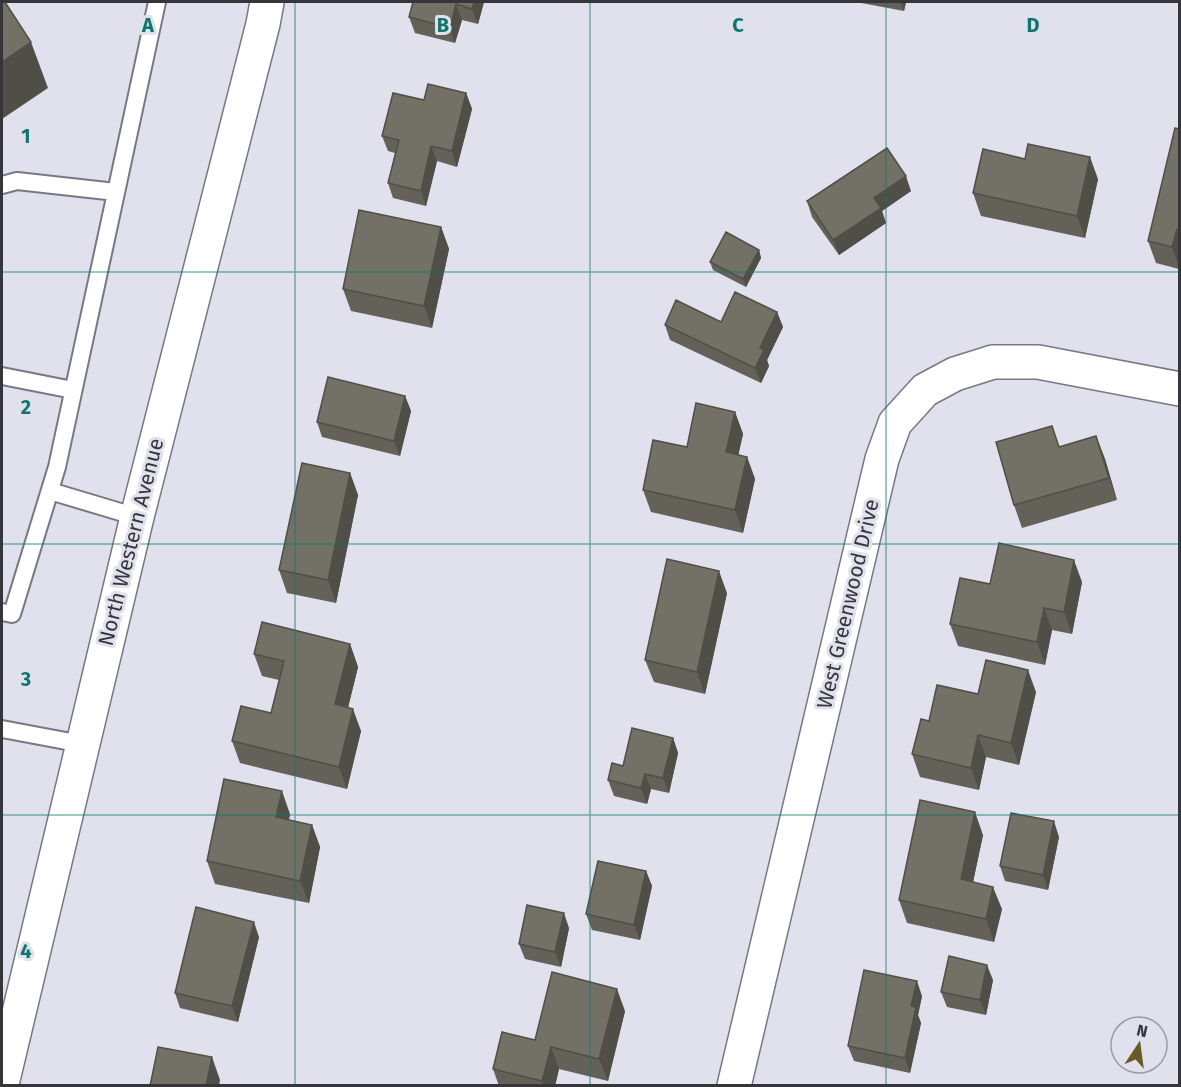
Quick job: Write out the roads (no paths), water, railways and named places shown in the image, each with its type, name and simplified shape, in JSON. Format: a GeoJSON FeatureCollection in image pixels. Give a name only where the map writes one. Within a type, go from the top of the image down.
{"type":"FeatureCollection","features":[{"type":"Feature","properties":{"kind":"street","name":"North Western Avenue"},"geometry":{"type":"LineString","coordinates":[[2,1084],[12,991],[81,744],[136,517],[267,2]]}},
{"type":"Feature","properties":{"kind":"street","name":"West Greenwood Drive"},"geometry":{"type":"LineString","coordinates":[[734,1086],[879,471],[895,423],[925,390],[955,374],[993,362],[1038,362],[1179,389]]}},
{"type":"Feature","properties":{"kind":"lane"},"geometry":{"type":"LineString","coordinates":[[2,612],[12,614],[57,467],[157,2]]}},
{"type":"Feature","properties":{"kind":"lane"},"geometry":{"type":"LineString","coordinates":[[2,185],[17,181],[116,192]]}},
{"type":"Feature","properties":{"kind":"lane"},"geometry":{"type":"LineString","coordinates":[[2,376],[73,390]]}},
{"type":"Feature","properties":{"kind":"lane"},"geometry":{"type":"LineString","coordinates":[[50,491],[136,517]]}},
{"type":"Feature","properties":{"kind":"lane"},"geometry":{"type":"LineString","coordinates":[[2,729],[81,744]]}}]}
